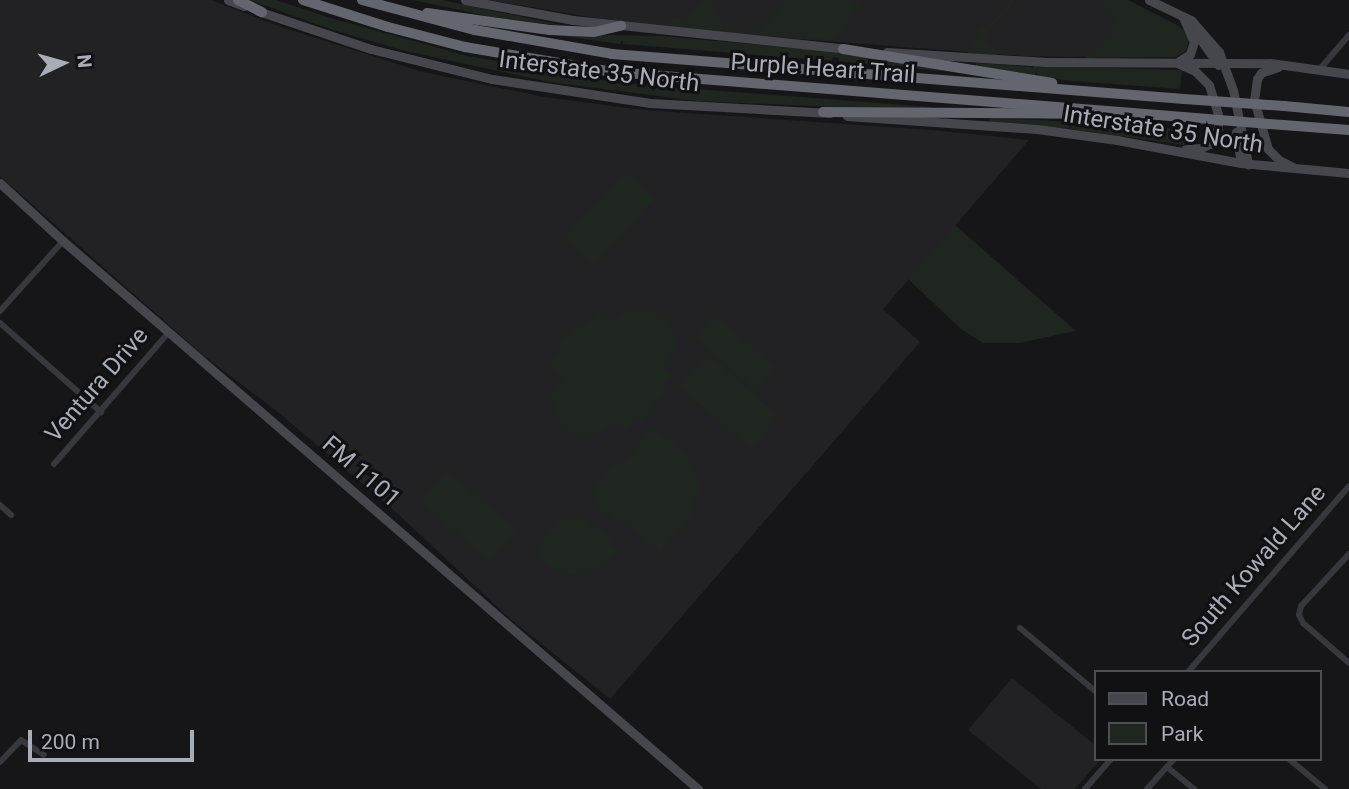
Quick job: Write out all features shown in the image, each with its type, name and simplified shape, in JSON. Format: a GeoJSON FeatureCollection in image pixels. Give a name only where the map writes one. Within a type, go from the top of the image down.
{"type":"FeatureCollection","features":[{"type":"Feature","properties":{"kind":"highway"},"geometry":{"type":"LineString","coordinates":[[238,0],[262,12]]}},
{"type":"Feature","properties":{"kind":"highway","name":"Purple Heart Trail"},"geometry":{"type":"LineString","coordinates":[[303,0],[388,27],[465,47],[613,72],[1349,130]]}},
{"type":"Feature","properties":{"kind":"highway","name":"Purple Heart Trail"},"geometry":{"type":"LineString","coordinates":[[362,0],[528,41],[612,54],[1349,112]]}},
{"type":"Feature","properties":{"kind":"highway"},"geometry":{"type":"LineString","coordinates":[[393,9],[550,30],[594,32],[621,26]]}},
{"type":"Feature","properties":{"kind":"highway"},"geometry":{"type":"LineString","coordinates":[[843,49],[1086,90]]}},
{"type":"Feature","properties":{"kind":"highway"},"geometry":{"type":"LineString","coordinates":[[824,112],[1062,117],[1102,111]]}},
{"type":"Feature","properties":{"kind":"main road","name":"Interstate 35 North"},"geometry":{"type":"LineString","coordinates":[[229,0],[371,49],[492,79],[650,103],[824,112],[864,118],[1037,129],[1173,149],[1245,164],[1349,173]]}},
{"type":"Feature","properties":{"kind":"main road","name":"Interstate 35 North"},"geometry":{"type":"LineString","coordinates":[[465,0],[621,26],[843,49],[1003,61],[1220,61],[1289,65],[1349,74]]}},
{"type":"Feature","properties":{"kind":"main road"},"geometry":{"type":"LineString","coordinates":[[1149,0],[1205,34],[1220,61],[1245,164]]}},
{"type":"Feature","properties":{"kind":"main road"},"geometry":{"type":"LineString","coordinates":[[1174,62],[1185,58],[1194,42],[1184,19]]}},
{"type":"Feature","properties":{"kind":"main road"},"geometry":{"type":"LineString","coordinates":[[1173,149],[1207,146],[1216,137],[1218,128],[1209,85],[1195,71],[1174,62]]}},
{"type":"Feature","properties":{"kind":"main road"},"geometry":{"type":"LineString","coordinates":[[1289,65],[1261,73],[1254,85],[1254,100],[1268,149],[1286,165],[1305,170]]}},
{"type":"Feature","properties":{"kind":"main road","name":"FM 1101"},"geometry":{"type":"LineString","coordinates":[[0,183],[63,241],[698,789]]}},
{"type":"Feature","properties":{"kind":"street"},"geometry":{"type":"LineString","coordinates":[[1321,69],[1349,35]]}},
{"type":"Feature","properties":{"kind":"street"},"geometry":{"type":"LineString","coordinates":[[0,312],[63,241]]}},
{"type":"Feature","properties":{"kind":"street"},"geometry":{"type":"LineString","coordinates":[[0,323],[101,412]]}},
{"type":"Feature","properties":{"kind":"street","name":"Ventura Drive"},"geometry":{"type":"LineString","coordinates":[[54,464],[169,332]]}},
{"type":"Feature","properties":{"kind":"street","name":"South Kowald Lane"},"geometry":{"type":"LineString","coordinates":[[1190,670],[1349,486]]}},
{"type":"Feature","properties":{"kind":"street"},"geometry":{"type":"LineString","coordinates":[[0,505],[11,515]]}},
{"type":"Feature","properties":{"kind":"street"},"geometry":{"type":"LineString","coordinates":[[1349,554],[1301,606],[1299,615],[1303,623],[1349,663]]}},
{"type":"Feature","properties":{"kind":"street"},"geometry":{"type":"LineString","coordinates":[[1020,628],[1094,690]]}},
{"type":"Feature","properties":{"kind":"street"},"geometry":{"type":"LineString","coordinates":[[0,762],[21,740],[44,755]]}},
{"type":"Feature","properties":{"kind":"street"},"geometry":{"type":"LineString","coordinates":[[1085,789],[1109,761]]}},
{"type":"Feature","properties":{"kind":"street"},"geometry":{"type":"LineString","coordinates":[[1147,789],[1172,761]]}},
{"type":"Feature","properties":{"kind":"street"},"geometry":{"type":"LineString","coordinates":[[1291,761],[1325,789]]}},
{"type":"Feature","properties":{"kind":"street"},"geometry":{"type":"LineString","coordinates":[[1167,767],[1194,789]]}},
{"type":"Feature","properties":{"kind":"shaded area"},"geometry":{"type":"Polygon","coordinates":[[[0,0],[211,0],[281,27],[423,72],[544,97],[643,110],[932,130],[1029,140],[883,309],[920,342],[610,699],[508,617],[397,513],[278,412],[203,355],[0,176],[0,0]]]}},
{"type":"Feature","properties":{"kind":"shaded area"},"geometry":{"type":"Polygon","coordinates":[[[488,0],[1129,1],[1113,56],[1068,57],[1021,56],[760,36],[602,19],[488,0]]]}},
{"type":"Feature","properties":{"kind":"shaded area"},"geometry":{"type":"Polygon","coordinates":[[[1012,678],[1094,744],[1094,761],[1099,761],[1075,789],[1041,789],[968,730],[1012,678]]]}},
{"type":"Feature","properties":{"kind":"green space"},"geometry":{"type":"Polygon","coordinates":[[[250,0],[276,0],[468,56],[618,83],[931,107],[931,111],[696,101],[550,82],[405,51],[330,29],[250,0]]]}},
{"type":"Feature","properties":{"kind":"green space"},"geometry":{"type":"Polygon","coordinates":[[[413,0],[442,0],[571,27],[492,17],[413,0]]]}},
{"type":"Feature","properties":{"kind":"green space"},"geometry":{"type":"Polygon","coordinates":[[[705,0],[712,0],[715,15],[722,17],[719,22],[724,21],[723,29],[737,26],[745,27],[746,31],[742,34],[672,28],[672,18],[681,16],[686,19],[705,0]]]}},
{"type":"Feature","properties":{"kind":"green space"},"geometry":{"type":"Polygon","coordinates":[[[787,0],[851,0],[856,5],[861,0],[863,3],[832,40],[762,35],[760,28],[787,0]]]}},
{"type":"Feature","properties":{"kind":"green space"},"geometry":{"type":"Polygon","coordinates":[[[1007,0],[1016,0],[985,35],[985,42],[1000,52],[996,55],[967,53],[979,36],[976,32],[983,26],[986,29],[1009,3],[1007,0]]]}},
{"type":"Feature","properties":{"kind":"green space"},"geometry":{"type":"Polygon","coordinates":[[[1099,0],[1128,0],[1175,24],[1184,30],[1189,39],[1186,51],[1176,57],[1087,58],[1083,54],[1096,52],[1113,33],[1109,30],[1118,20],[1099,0]]]}},
{"type":"Feature","properties":{"kind":"green space"},"geometry":{"type":"Polygon","coordinates":[[[548,34],[662,36],[838,52],[943,68],[942,71],[839,62],[839,58],[833,57],[832,61],[623,44],[623,40],[620,44],[548,34]]]}},
{"type":"Feature","properties":{"kind":"green space"},"geometry":{"type":"Polygon","coordinates":[[[976,63],[1032,69],[1034,66],[1182,70],[1180,89],[1071,81],[1039,76],[1036,72],[1035,75],[976,66],[976,63]]]}},
{"type":"Feature","properties":{"kind":"green space"},"geometry":{"type":"Polygon","coordinates":[[[989,118],[1187,129],[1184,145],[1071,129],[1071,125],[1068,129],[990,123],[989,118]]]}},
{"type":"Feature","properties":{"kind":"green space"},"geometry":{"type":"Polygon","coordinates":[[[627,171],[656,199],[593,265],[564,237],[627,171]]]}},
{"type":"Feature","properties":{"kind":"green space"},"geometry":{"type":"Polygon","coordinates":[[[955,225],[1075,331],[1020,343],[983,343],[961,329],[908,279],[955,225]]]}},
{"type":"Feature","properties":{"kind":"green space"},"geometry":{"type":"Polygon","coordinates":[[[642,307],[664,315],[672,328],[675,348],[663,368],[673,376],[663,387],[667,391],[641,422],[636,418],[626,430],[616,423],[594,437],[573,434],[558,419],[554,402],[551,405],[546,402],[565,379],[548,366],[561,350],[556,345],[578,322],[583,326],[598,309],[614,320],[630,309],[642,307]]]}},
{"type":"Feature","properties":{"kind":"green space"},"geometry":{"type":"Polygon","coordinates":[[[715,314],[776,368],[756,391],[695,337],[715,314]]]}},
{"type":"Feature","properties":{"kind":"green space"},"geometry":{"type":"Polygon","coordinates":[[[707,353],[779,416],[751,449],[678,386],[707,353]]]}},
{"type":"Feature","properties":{"kind":"green space"},"geometry":{"type":"Polygon","coordinates":[[[653,427],[684,452],[696,476],[699,491],[689,519],[660,552],[629,525],[615,522],[603,513],[593,500],[593,489],[611,465],[625,460],[653,427]]]}},
{"type":"Feature","properties":{"kind":"green space"},"geometry":{"type":"Polygon","coordinates":[[[447,470],[517,530],[490,562],[420,501],[447,470]]]}},
{"type":"Feature","properties":{"kind":"green space"},"geometry":{"type":"Polygon","coordinates":[[[584,516],[598,531],[601,528],[613,538],[609,543],[618,551],[606,564],[586,573],[572,575],[551,569],[536,558],[543,547],[539,544],[564,517],[584,516]]]}}]}
